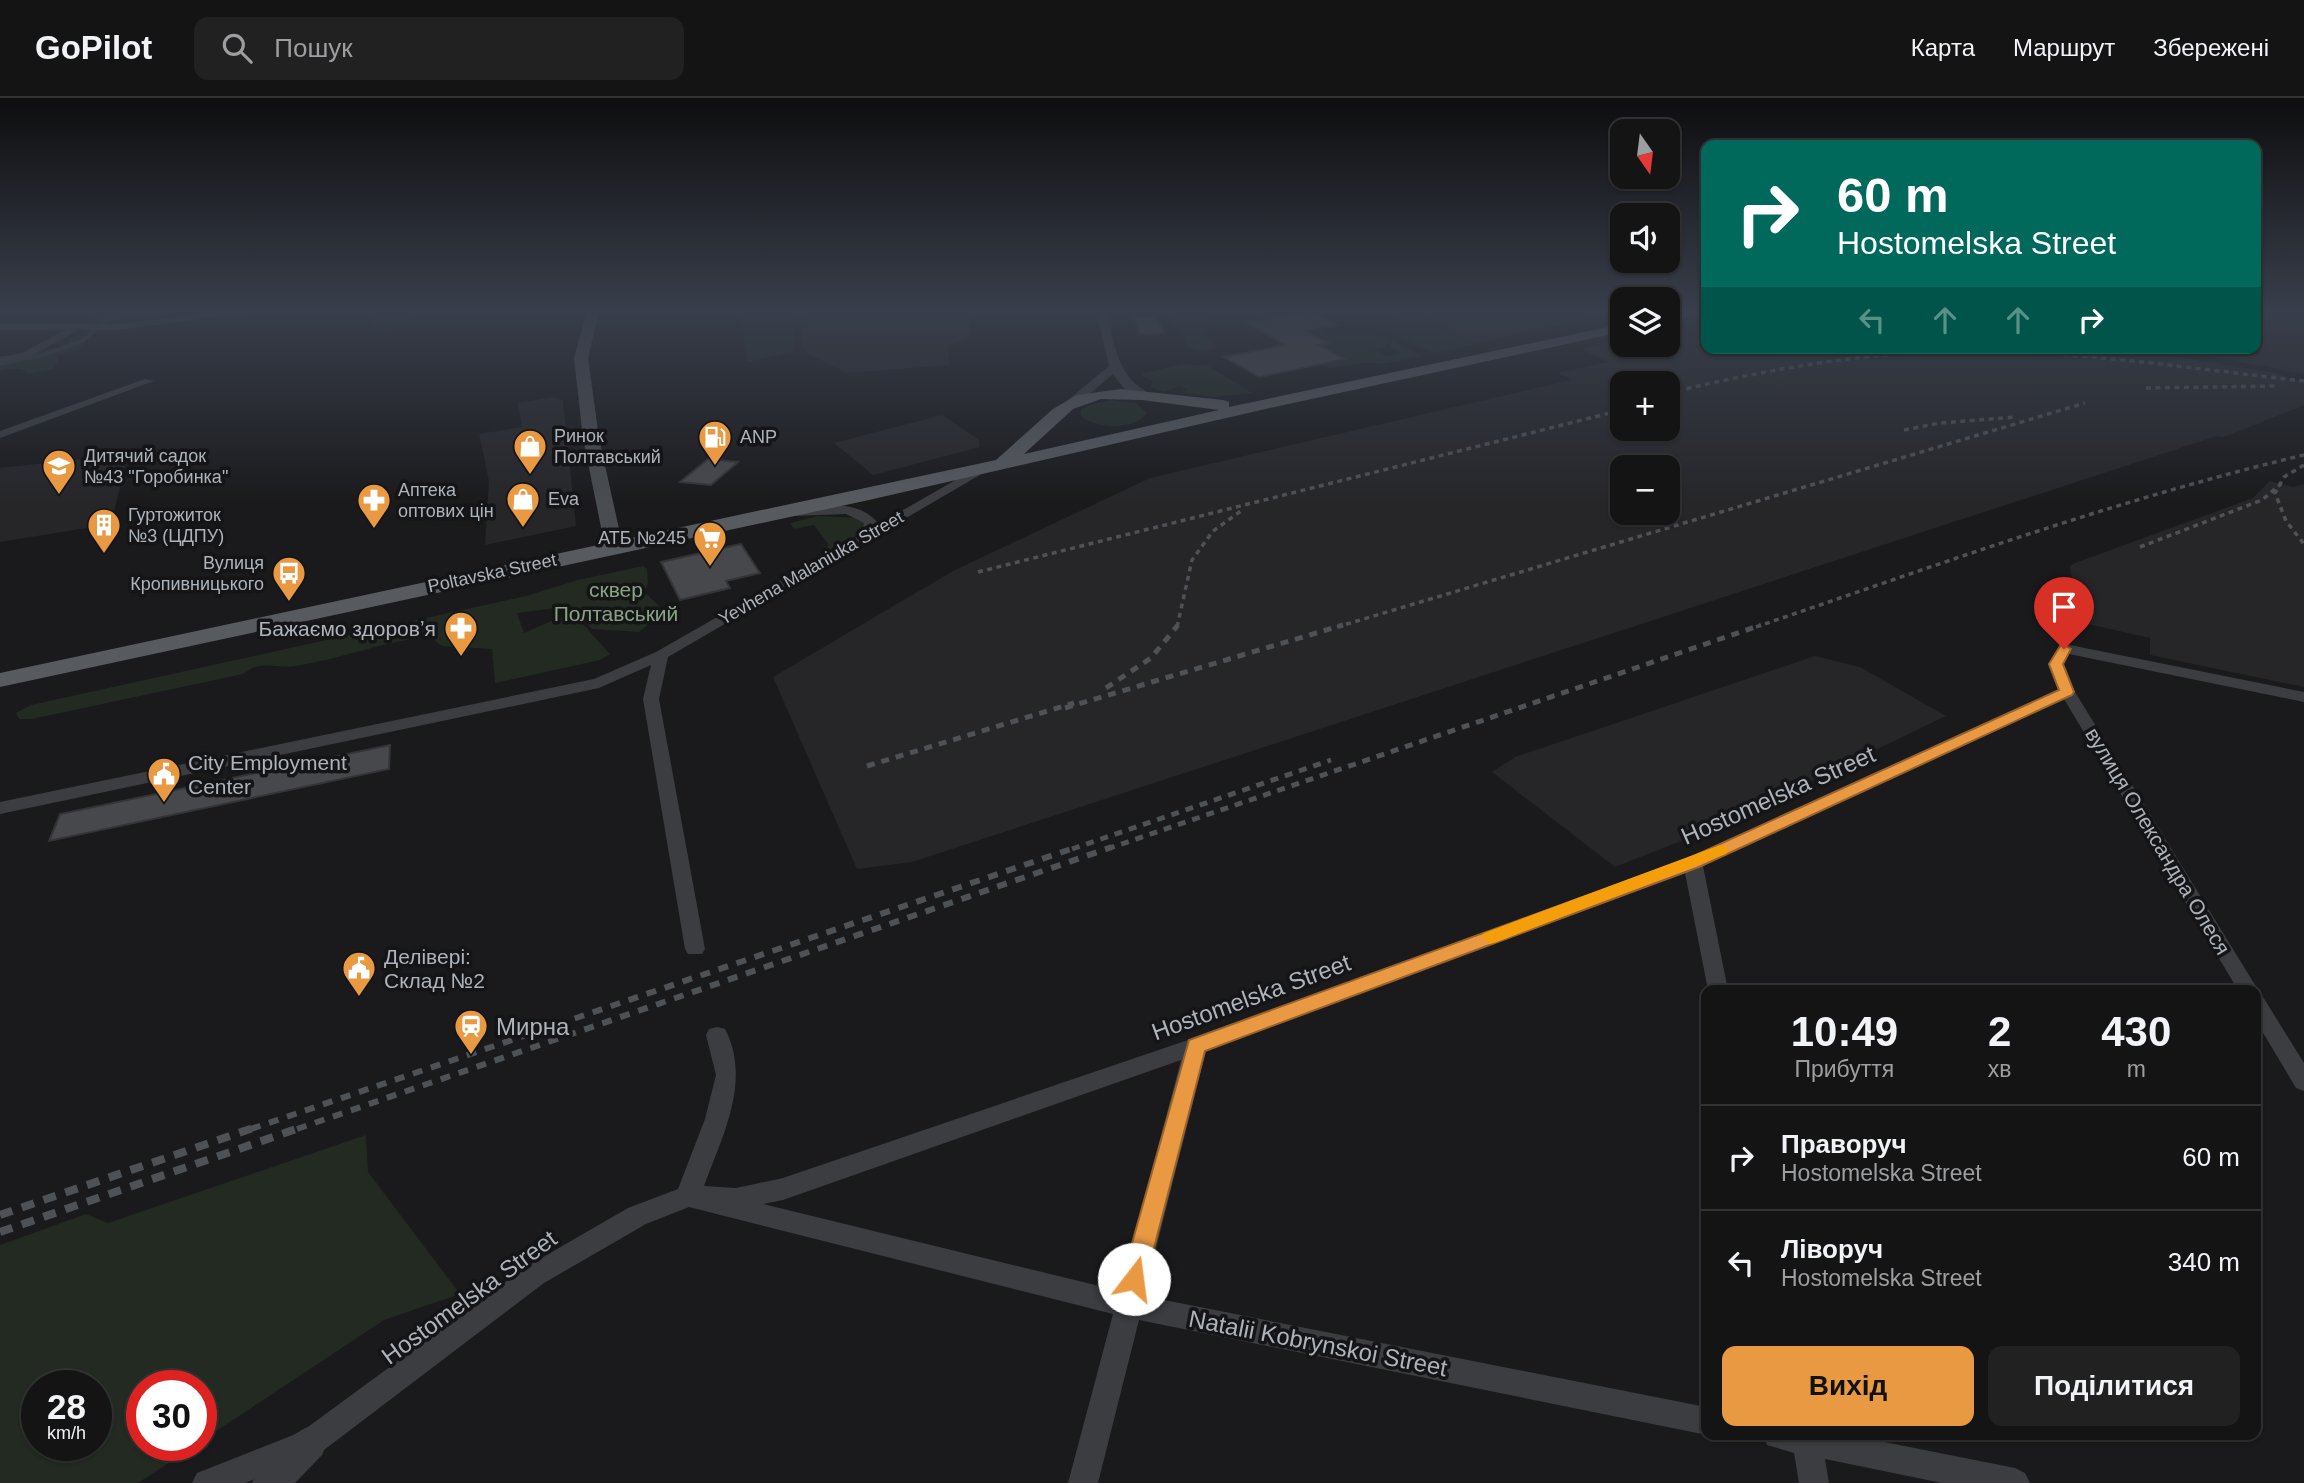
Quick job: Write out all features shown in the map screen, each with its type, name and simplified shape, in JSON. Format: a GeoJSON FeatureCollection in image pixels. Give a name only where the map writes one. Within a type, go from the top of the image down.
{"type":"FeatureCollection","features":[{"type":"Feature","properties":{"kind":"main road"},"geometry":{"type":"LineString","coordinates":[[582,376],[591,438],[614,547]]}},
{"type":"Feature","properties":{"kind":"main road","name":"Yevhena Malaniuka Street"},"geometry":{"type":"LineString","coordinates":[[984,469],[1398,376]]}},
{"type":"Feature","properties":{"kind":"main road"},"geometry":{"type":"LineString","coordinates":[[984,469],[1023,447],[1068,405],[1107,394],[1216,405],[1279,401]]}},
{"type":"Feature","properties":{"kind":"main road"},"geometry":{"type":"LineString","coordinates":[[1068,405],[1063,418],[1073,427],[1111,435],[1142,432],[1163,424],[1170,415],[1166,406],[1146,397]]}},
{"type":"Feature","properties":{"kind":"main road","name":"Poltavska Street"},"geometry":{"type":"LineString","coordinates":[[0,680],[984,469]]}},
{"type":"Feature","properties":{"kind":"street"},"geometry":{"type":"LineString","coordinates":[[1068,405],[1106,376]]}},
{"type":"Feature","properties":{"kind":"street"},"geometry":{"type":"LineString","coordinates":[[1120,376],[1129,390],[1146,397]]}},
{"type":"Feature","properties":{"kind":"street"},"geometry":{"type":"LineString","coordinates":[[0,435],[149,381]]}},
{"type":"Feature","properties":{"kind":"street","name":"Yevhena Malaniuka Street"},"geometry":{"type":"LineString","coordinates":[[0,808],[575,690],[624,673],[661,655],[984,469]]}},
{"type":"Feature","properties":{"kind":"street"},"geometry":{"type":"LineString","coordinates":[[779,513],[852,512],[871,522],[868,535]]}},
{"type":"Feature","properties":{"kind":"street"},"geometry":{"type":"LineString","coordinates":[[2067,692],[2056,664],[2064,649],[2304,697]]}},
{"type":"Feature","properties":{"kind":"street"},"geometry":{"type":"LineString","coordinates":[[661,655],[651,699],[695,949]]}},
{"type":"Feature","properties":{"kind":"street","name":"Hostomelska Street"},"geometry":{"type":"LineString","coordinates":[[207,1483],[310,1443],[536,1275],[637,1216],[688,1196],[736,1199],[783,1189],[1196,1046],[1693,863],[2067,692]]}},
{"type":"Feature","properties":{"kind":"street","name":"вулиця Олександра Олеся"},"geometry":{"type":"LineString","coordinates":[[2067,692],[2245,985]]}},
{"type":"Feature","properties":{"kind":"street"},"geometry":{"type":"LineString","coordinates":[[1693,863],[1717,985]]}},
{"type":"Feature","properties":{"kind":"street"},"geometry":{"type":"LineString","coordinates":[[2261,1011],[2304,1082]]}},
{"type":"Feature","properties":{"kind":"street"},"geometry":{"type":"LineString","coordinates":[[688,1196],[717,1119],[727,1075],[717,1035]]}},
{"type":"Feature","properties":{"kind":"street"},"geometry":{"type":"LineString","coordinates":[[1083,1483],[1196,1046]]}},
{"type":"Feature","properties":{"kind":"street","name":"Natalii Kobrynskoi Street"},"geometry":{"type":"LineString","coordinates":[[688,1196],[1127,1305],[1701,1420]]}},
{"type":"Feature","properties":{"kind":"street"},"geometry":{"type":"LineString","coordinates":[[1806,1440],[1814,1483]]}},
{"type":"Feature","properties":{"kind":"street"},"geometry":{"type":"LineString","coordinates":[[1815,1440],[2015,1483]]}},
{"type":"Feature","properties":{"kind":"street"},"geometry":{"type":"LineString","coordinates":[[270,1483],[310,1443]]}},
{"type":"Feature","properties":{"kind":"shaded area"},"geometry":{"type":"Polygon","coordinates":[[[1563,376],[1610,376],[1610,441],[1680,441],[1680,376],[2283,376],[2304,383],[2304,405],[2224,437],[2217,436],[912,862],[857,869],[773,677],[953,571],[1150,478],[1571,380],[1563,376]]]}},
{"type":"Feature","properties":{"kind":"shaded area","name":"Ринок Полтавський"},"geometry":{"type":"Polygon","coordinates":[[[552,397],[563,400],[576,526],[485,545],[489,481],[479,434],[522,427],[518,403],[552,397]]]}},
{"type":"Feature","properties":{"kind":"shaded area"},"geometry":{"type":"Polygon","coordinates":[[[942,415],[979,440],[980,447],[873,475],[834,443],[942,415]]]}},
{"type":"Feature","properties":{"kind":"shaded area","name":"Дитячий садок №43 \"Горобинка\""},"geometry":{"type":"Polygon","coordinates":[[[128,454],[111,524],[0,542],[0,468],[128,454]]]}},
{"type":"Feature","properties":{"kind":"shaded area"},"geometry":{"type":"Polygon","coordinates":[[[2270,481],[2293,487],[2304,484],[2304,687],[2150,655],[2150,638],[2048,615],[2073,586],[2070,566],[2253,498],[2270,481]]]}},
{"type":"Feature","properties":{"kind":"shaded area"},"geometry":{"type":"Polygon","coordinates":[[[1815,656],[1860,667],[1946,716],[1709,830],[1615,867],[1492,772],[1515,757],[1815,656]]]}},
{"type":"Feature","properties":{"kind":"green space"},"geometry":{"type":"Polygon","coordinates":[[[1143,376],[1224,376],[1252,393],[1212,397],[1182,392],[1188,390],[1180,386],[1163,392],[1150,387],[1153,382],[1143,376]]]}},
{"type":"Feature","properties":{"kind":"green space"},"geometry":{"type":"Polygon","coordinates":[[[1110,400],[1136,403],[1147,413],[1133,423],[1115,426],[1096,424],[1081,416],[1081,410],[1087,406],[1110,400]]]}},
{"type":"Feature","properties":{"kind":"green space"},"geometry":{"type":"Polygon","coordinates":[[[818,516],[860,518],[865,522],[865,530],[834,550],[826,548],[829,545],[814,525],[794,529],[790,523],[818,516]]]}},
{"type":"Feature","properties":{"kind":"green space","name":"сквер Полтавський"},"geometry":{"type":"Polygon","coordinates":[[[643,566],[647,569],[648,583],[644,592],[665,611],[639,632],[592,629],[571,606],[517,613],[524,633],[572,612],[610,654],[600,660],[495,683],[492,649],[442,646],[429,636],[295,666],[255,667],[243,674],[32,719],[19,719],[16,713],[31,705],[526,596],[578,580],[643,566]]]}},
{"type":"Feature","properties":{"kind":"green space"},"geometry":{"type":"Polygon","coordinates":[[[366,1135],[368,1172],[460,1294],[384,1320],[217,1430],[217,1370],[126,1370],[126,1461],[172,1461],[138,1483],[0,1483],[0,1245],[86,1214],[108,1223],[366,1135]]]}},
{"type":"Feature","properties":{"kind":"building","name":"ANP"},"geometry":{"type":"Polygon","coordinates":[[[708,459],[738,462],[711,485],[680,482],[708,459]]]}},
{"type":"Feature","properties":{"kind":"building","name":"АТБ №245"},"geometry":{"type":"Polygon","coordinates":[[[741,544],[760,573],[726,581],[730,588],[680,600],[661,562],[741,544]]]}},
{"type":"Feature","properties":{"kind":"building","name":"City Employment Center"},"geometry":{"type":"Polygon","coordinates":[[[390,745],[389,769],[49,841],[60,814],[390,745]]]}},
{"type":"Feature","properties":{"kind":"railway"},"geometry":{"type":"LineString","coordinates":[[1680,390],[1746,376]]}},
{"type":"Feature","properties":{"kind":"railway"},"geometry":{"type":"LineString","coordinates":[[2258,376],[2304,381]]}},
{"type":"Feature","properties":{"kind":"railway"},"geometry":{"type":"LineString","coordinates":[[2146,388],[2276,386]]}},
{"type":"Feature","properties":{"kind":"railway"},"geometry":{"type":"LineString","coordinates":[[1337,627],[2085,403]]}},
{"type":"Feature","properties":{"kind":"railway"},"geometry":{"type":"LineString","coordinates":[[978,572],[1610,413]]}},
{"type":"Feature","properties":{"kind":"railway"},"geometry":{"type":"LineString","coordinates":[[1904,430],[1940,423],[2016,417]]}},
{"type":"Feature","properties":{"kind":"railway"},"geometry":{"type":"LineString","coordinates":[[1756,627],[2097,512],[2234,472],[2304,455]]}},
{"type":"Feature","properties":{"kind":"railway"},"geometry":{"type":"LineString","coordinates":[[2279,486],[2284,477],[2304,465]]}},
{"type":"Feature","properties":{"kind":"railway"},"geometry":{"type":"LineString","coordinates":[[2140,547],[2262,500],[2279,486]]}},
{"type":"Feature","properties":{"kind":"railway"},"geometry":{"type":"LineString","coordinates":[[2279,486],[2275,493],[2286,521],[2304,544]]}},
{"type":"Feature","properties":{"kind":"railway"},"geometry":{"type":"LineString","coordinates":[[1177,626],[1192,560],[1213,531],[1241,511]]}},
{"type":"Feature","properties":{"kind":"railway"},"geometry":{"type":"LineString","coordinates":[[1065,708],[1343,625]]}},
{"type":"Feature","properties":{"kind":"railway"},"geometry":{"type":"LineString","coordinates":[[1107,849],[1761,625]]}},
{"type":"Feature","properties":{"kind":"railway"},"geometry":{"type":"LineString","coordinates":[[1106,688],[1151,658],[1177,626]]}},
{"type":"Feature","properties":{"kind":"railway"},"geometry":{"type":"LineString","coordinates":[[867,766],[1074,703]]}},
{"type":"Feature","properties":{"kind":"railway"},"geometry":{"type":"LineString","coordinates":[[1072,849],[1331,760]]}},
{"type":"Feature","properties":{"kind":"railway"},"geometry":{"type":"LineString","coordinates":[[251,1129],[1077,847]]}},
{"type":"Feature","properties":{"kind":"railway"},"geometry":{"type":"LineString","coordinates":[[297,1129],[1112,847]]}},
{"type":"Feature","properties":{"kind":"railway"},"geometry":{"type":"LineString","coordinates":[[0,1215],[256,1127]]}},
{"type":"Feature","properties":{"kind":"railway"},"geometry":{"type":"LineString","coordinates":[[0,1232],[302,1127]]}},
{"type":"Feature","properties":{"kind":"slow traffic"},"geometry":{"type":"LineString","coordinates":[[1490,937],[1693,863],[1720,850]]}},
{"type":"Feature","properties":{"kind":"place","name":"ANP"},"geometry":{"type":"Point","coordinates":[715,467]}},
{"type":"Feature","properties":{"kind":"place","name":"Ринок Полтавський"},"geometry":{"type":"Point","coordinates":[530,476]}},
{"type":"Feature","properties":{"kind":"place","name":"Дитячий садок №43 \"Горобинка\""},"geometry":{"type":"Point","coordinates":[59,496]}},
{"type":"Feature","properties":{"kind":"place","name":"Eva"},"geometry":{"type":"Point","coordinates":[523,529]}},
{"type":"Feature","properties":{"kind":"place","name":"Аптека оптових цін"},"geometry":{"type":"Point","coordinates":[374,530]}},
{"type":"Feature","properties":{"kind":"place","name":"Гуртожиток №3 (ЦДПУ)"},"geometry":{"type":"Point","coordinates":[104,555]}},
{"type":"Feature","properties":{"kind":"place","name":"АТБ №245"},"geometry":{"type":"Point","coordinates":[710,568]}},
{"type":"Feature","properties":{"kind":"place","name":"Вулиця Кропивницького"},"geometry":{"type":"Point","coordinates":[289,603]}},
{"type":"Feature","properties":{"kind":"place","name":"Бажаємо здоровʼя"},"geometry":{"type":"Point","coordinates":[461,658]}},
{"type":"Feature","properties":{"kind":"place","name":"City Employment Center"},"geometry":{"type":"Point","coordinates":[164,804]}},
{"type":"Feature","properties":{"kind":"place","name":"Делівері: Склад №2"},"geometry":{"type":"Point","coordinates":[359,998]}},
{"type":"Feature","properties":{"kind":"place","name":"Мирна"},"geometry":{"type":"Point","coordinates":[471,1056]}},
{"type":"Feature","properties":{"kind":"route"},"geometry":{"type":"LineString","coordinates":[[1134,1279],[1196,1046],[1693,863],[2067,692],[2056,664],[2064,649]]}}]}
